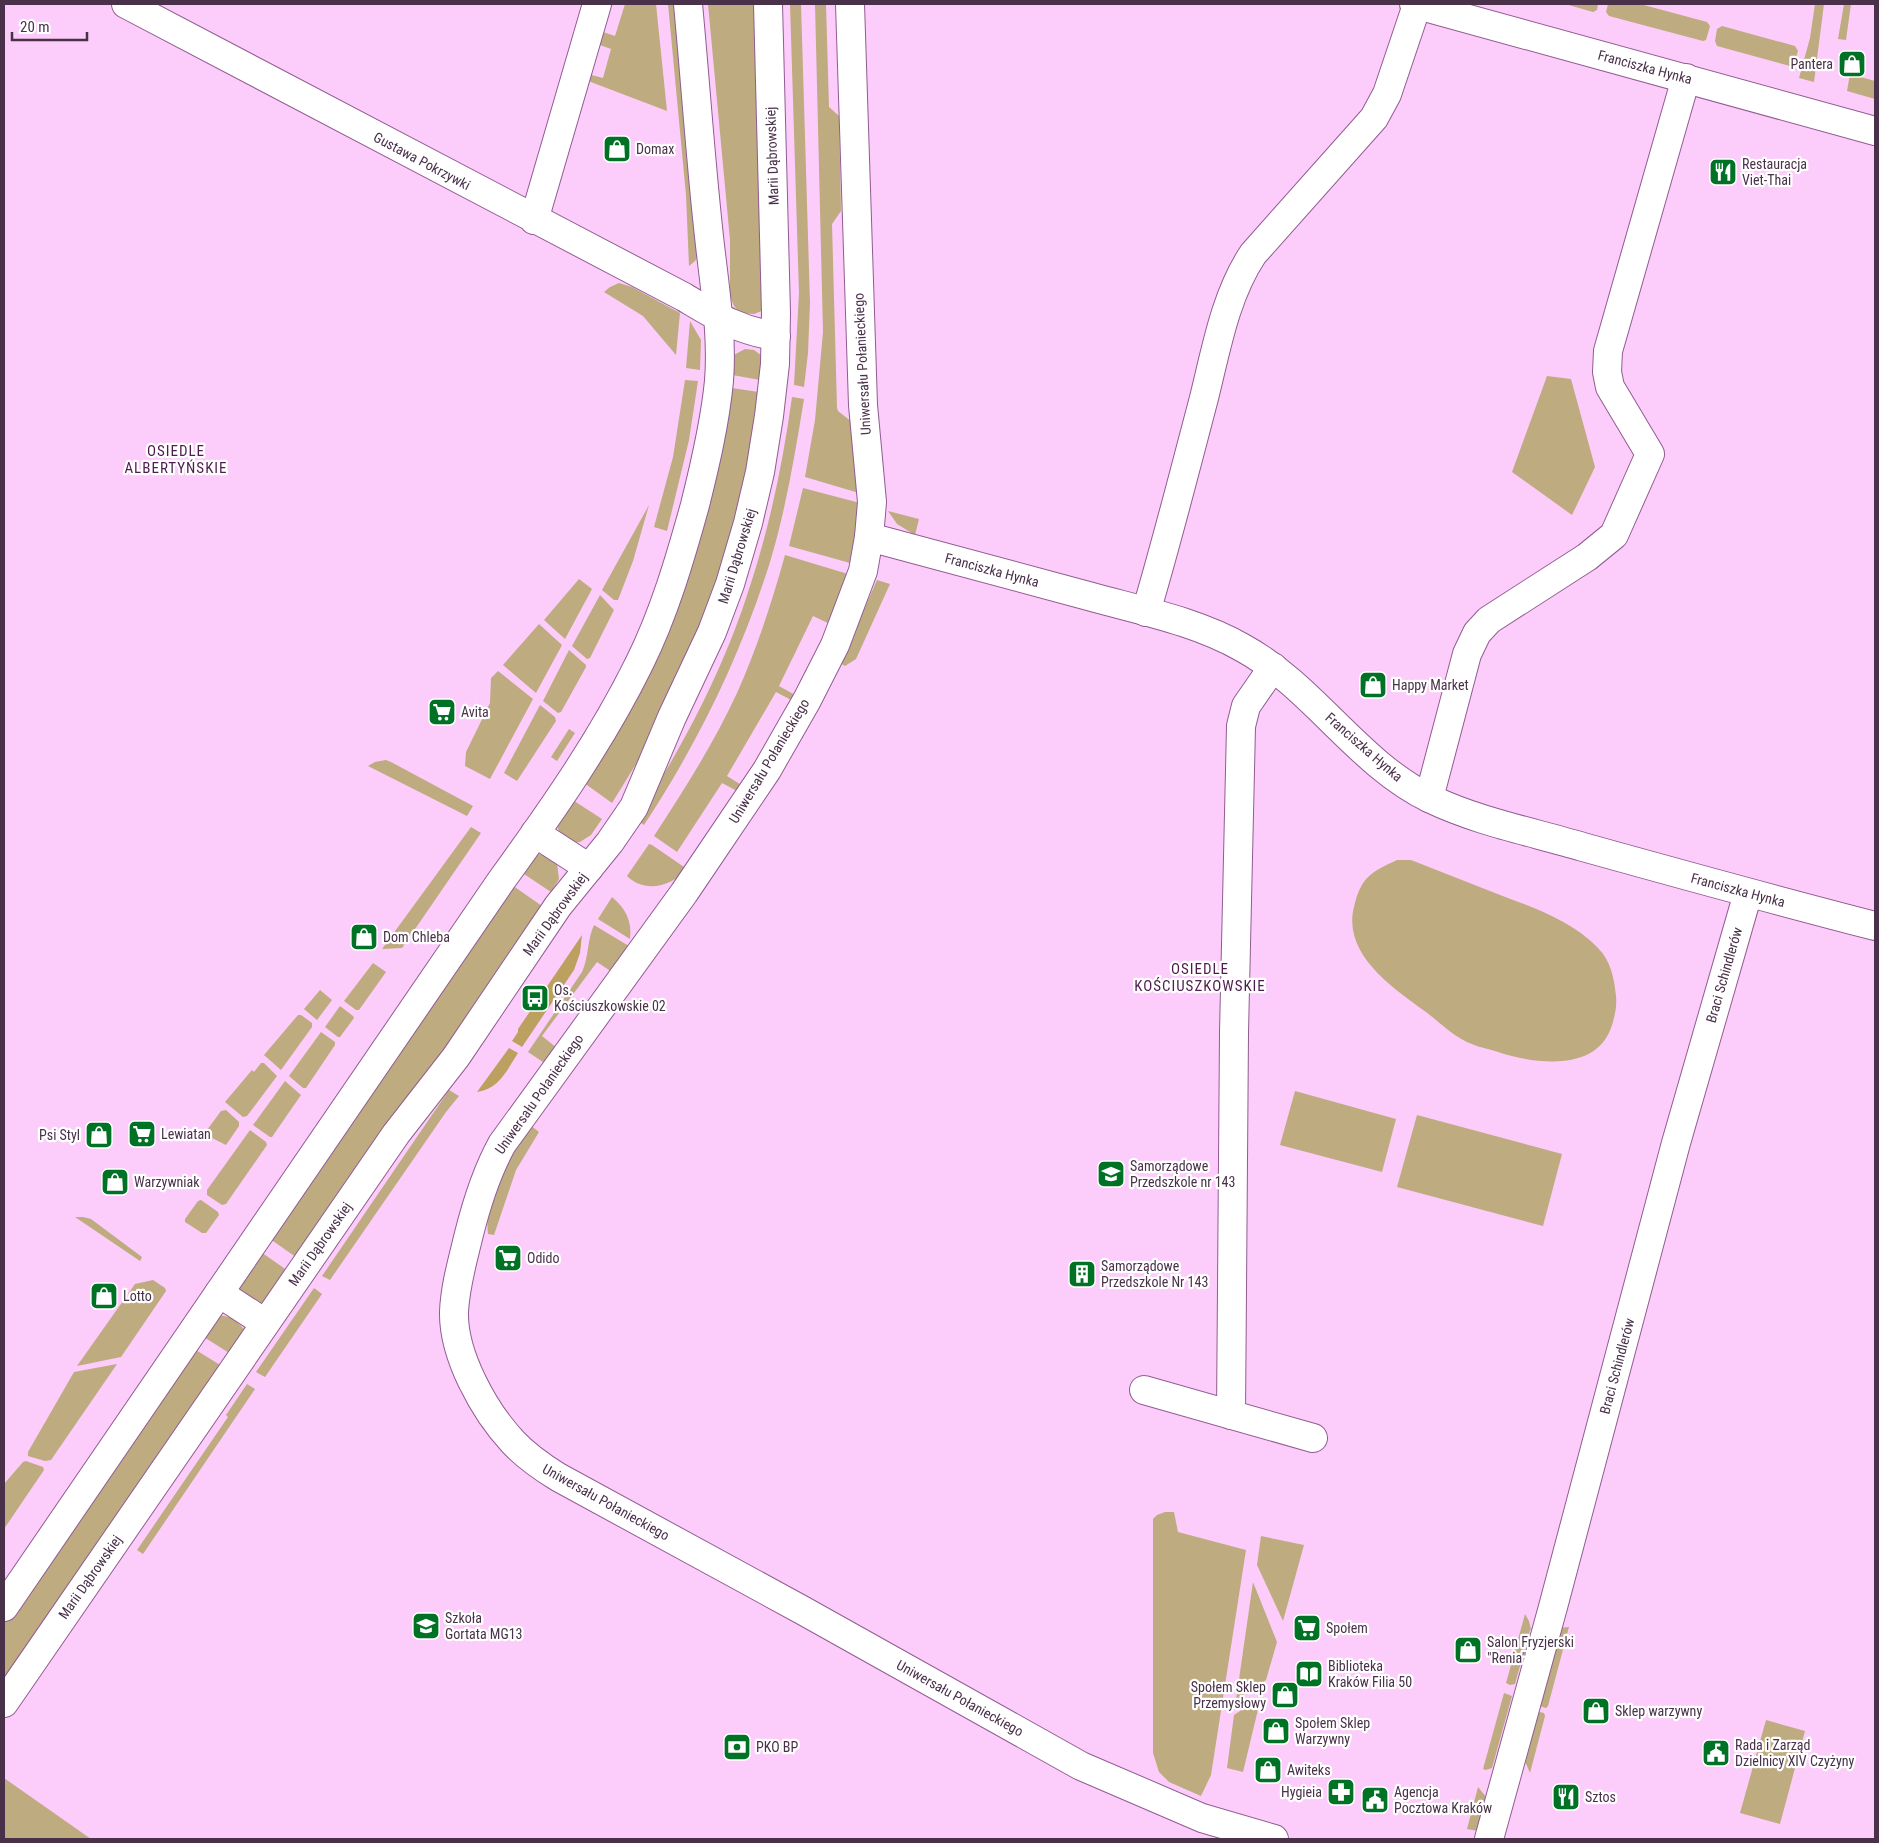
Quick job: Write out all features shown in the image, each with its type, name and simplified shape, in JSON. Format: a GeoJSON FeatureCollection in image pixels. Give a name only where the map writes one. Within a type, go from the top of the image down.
{"type":"FeatureCollection","features":[{"type":"Feature","properties":{"kind":"street","name":"Gustawa Pokrzywki"},"geometry":{"type":"LineString","coordinates":[[126,4],[534,220],[684,297],[718,317],[749,332],[776,336]]}},
{"type":"Feature","properties":{"kind":"street"},"geometry":{"type":"LineString","coordinates":[[534,220],[597,4]]}},
{"type":"Feature","properties":{"kind":"street"},"geometry":{"type":"LineString","coordinates":[[4,1607],[501,880],[536,833],[574,776],[624,694],[647,646],[668,592],[702,478],[716,407],[719,380],[718,317],[688,4]]}},
{"type":"Feature","properties":{"kind":"street","name":"Marii Dąbrowskiej"},"geometry":{"type":"LineString","coordinates":[[4,1702],[396,1134],[456,1057],[558,906],[610,842],[634,807],[672,717],[703,654],[730,584],[748,523],[765,444],[773,388],[776,336],[768,4]]}},
{"type":"Feature","properties":{"kind":"street","name":"Uniwersału Połanieckiego"},"geometry":{"type":"LineString","coordinates":[[850,4],[863,405],[872,502],[870,536],[863,571],[834,645],[807,700],[779,750],[684,893],[502,1144],[494,1159],[477,1204],[460,1267],[454,1313],[457,1341],[462,1358],[479,1393],[501,1428],[524,1453],[558,1477],[802,1610],[1081,1766],[1195,1816],[1274,1839]]}},
{"type":"Feature","properties":{"kind":"street"},"geometry":{"type":"LineString","coordinates":[[1146,612],[1223,324],[1240,276],[1253,254],[1374,118],[1387,94],[1416,4]]}},
{"type":"Feature","properties":{"kind":"street","name":"Franciszka Hynka"},"geometry":{"type":"LineString","coordinates":[[1416,4],[1875,131]]}},
{"type":"Feature","properties":{"kind":"street"},"geometry":{"type":"LineString","coordinates":[[1429,798],[1467,654],[1477,633],[1489,620],[1587,557],[1614,536],[1650,454],[1610,387],[1606,372],[1608,351],[1686,78]]}},
{"type":"Feature","properties":{"kind":"street","name":"Franciszka Hynka"},"geometry":{"type":"LineString","coordinates":[[870,536],[1146,612],[1222,637],[1243,647],[1273,667],[1310,699],[1352,740],[1399,779],[1429,798],[1467,813],[1748,893],[1875,926]]}},
{"type":"Feature","properties":{"kind":"street"},"geometry":{"type":"LineString","coordinates":[[1231,1414],[1234,1024],[1241,726],[1246,706],[1273,667]]}},
{"type":"Feature","properties":{"kind":"street"},"geometry":{"type":"LineString","coordinates":[[536,833],[590,868]]}},
{"type":"Feature","properties":{"kind":"street","name":"Braci Schindlerów"},"geometry":{"type":"LineString","coordinates":[[1489,1839],[1553,1607],[1676,1143],[1748,893]]}},
{"type":"Feature","properties":{"kind":"street"},"geometry":{"type":"LineString","coordinates":[[219,1293],[264,1323]]}},
{"type":"Feature","properties":{"kind":"street"},"geometry":{"type":"LineString","coordinates":[[1144,1390],[1313,1438]]}},
{"type":"Feature","properties":{"kind":"shaded area"},"geometry":{"type":"Polygon","coordinates":[[[625,4],[656,4],[667,111],[583,79],[584,73],[603,78],[611,49],[600,45],[603,32],[615,36],[625,4]]]}},
{"type":"Feature","properties":{"kind":"shaded area"},"geometry":{"type":"Polygon","coordinates":[[[668,4],[680,4],[700,253],[689,266],[686,195],[668,4]]]}},
{"type":"Feature","properties":{"kind":"shaded area"},"geometry":{"type":"Polygon","coordinates":[[[708,4],[762,4],[764,310],[754,314],[740,313],[734,306],[730,296],[730,240],[708,4]]]}},
{"type":"Feature","properties":{"kind":"shaded area"},"geometry":{"type":"Polygon","coordinates":[[[790,4],[801,4],[810,303],[808,353],[804,387],[794,385],[799,293],[790,4]]]}},
{"type":"Feature","properties":{"kind":"shaded area"},"geometry":{"type":"Polygon","coordinates":[[[815,4],[826,4],[829,107],[839,116],[841,211],[832,224],[837,408],[838,411],[852,422],[859,493],[805,477],[815,420],[823,332],[815,4]]]}},
{"type":"Feature","properties":{"kind":"shaded area"},"geometry":{"type":"Polygon","coordinates":[[[1565,4],[1598,4],[1597,10],[1593,12],[1565,4]]]}},
{"type":"Feature","properties":{"kind":"shaded area"},"geometry":{"type":"Polygon","coordinates":[[[1608,4],[1640,4],[1707,22],[1710,26],[1706,40],[1703,41],[1609,16],[1606,12],[1608,4]]]}},
{"type":"Feature","properties":{"kind":"shaded area"},"geometry":{"type":"Polygon","coordinates":[[[1815,4],[1824,4],[1814,82],[1799,78],[1810,38],[1815,4]]]}},
{"type":"Feature","properties":{"kind":"shaded area"},"geometry":{"type":"Polygon","coordinates":[[[1844,4],[1851,4],[1846,40],[1838,39],[1844,4]]]}},
{"type":"Feature","properties":{"kind":"shaded area"},"geometry":{"type":"Polygon","coordinates":[[[1722,26],[1795,46],[1798,51],[1794,63],[1790,66],[1717,46],[1715,41],[1717,29],[1722,26]]]}},
{"type":"Feature","properties":{"kind":"shaded area"},"geometry":{"type":"Polygon","coordinates":[[[1850,74],[1875,81],[1875,99],[1847,91],[1850,74]]]}},
{"type":"Feature","properties":{"kind":"shaded area"},"geometry":{"type":"Polygon","coordinates":[[[619,283],[632,287],[680,313],[676,355],[643,316],[604,292],[619,283]]]}},
{"type":"Feature","properties":{"kind":"shaded area"},"geometry":{"type":"Polygon","coordinates":[[[690,321],[701,340],[700,370],[686,368],[690,321]]]}},
{"type":"Feature","properties":{"kind":"shaded area"},"geometry":{"type":"Polygon","coordinates":[[[745,349],[754,350],[762,356],[766,381],[727,374],[732,356],[745,349]]]}},
{"type":"Feature","properties":{"kind":"shaded area"},"geometry":{"type":"Polygon","coordinates":[[[1547,376],[1571,379],[1595,467],[1572,515],[1512,472],[1547,376]]]}},
{"type":"Feature","properties":{"kind":"shaded area"},"geometry":{"type":"Polygon","coordinates":[[[685,380],[698,381],[689,440],[667,531],[654,527],[673,457],[685,380]]]}},
{"type":"Feature","properties":{"kind":"shaded area"},"geometry":{"type":"Polygon","coordinates":[[[725,387],[765,393],[727,568],[654,735],[612,803],[580,780],[610,732],[725,387]]]}},
{"type":"Feature","properties":{"kind":"shaded area"},"geometry":{"type":"Polygon","coordinates":[[[792,397],[804,399],[801,420],[781,522],[758,597],[732,664],[700,730],[644,825],[635,819],[685,737],[715,678],[739,618],[757,565],[769,518],[780,470],[792,397]]]}},
{"type":"Feature","properties":{"kind":"shaded area"},"geometry":{"type":"Polygon","coordinates":[[[803,488],[860,503],[857,535],[850,563],[789,546],[803,488]]]}},
{"type":"Feature","properties":{"kind":"shaded area"},"geometry":{"type":"Polygon","coordinates":[[[649,505],[633,561],[618,600],[614,600],[602,590],[649,505]]]}},
{"type":"Feature","properties":{"kind":"shaded area"},"geometry":{"type":"Polygon","coordinates":[[[888,511],[919,519],[915,535],[897,524],[888,511]]]}},
{"type":"Feature","properties":{"kind":"shaded area"},"geometry":{"type":"Polygon","coordinates":[[[785,555],[848,574],[830,624],[813,616],[779,686],[795,695],[793,701],[776,692],[727,776],[743,786],[739,792],[722,783],[677,852],[654,836],[709,748],[737,693],[764,625],[785,555]]]}},
{"type":"Feature","properties":{"kind":"shaded area"},"geometry":{"type":"Polygon","coordinates":[[[579,579],[592,589],[565,639],[544,620],[579,579]]]}},
{"type":"Feature","properties":{"kind":"shaded area"},"geometry":{"type":"Polygon","coordinates":[[[877,580],[890,584],[856,659],[845,666],[840,663],[877,580]]]}},
{"type":"Feature","properties":{"kind":"shaded area"},"geometry":{"type":"Polygon","coordinates":[[[600,595],[614,610],[590,658],[587,659],[572,646],[600,595]]]}},
{"type":"Feature","properties":{"kind":"shaded area"},"geometry":{"type":"Polygon","coordinates":[[[539,624],[562,645],[536,693],[503,665],[539,624]]]}},
{"type":"Feature","properties":{"kind":"shaded area"},"geometry":{"type":"Polygon","coordinates":[[[569,650],[586,667],[561,712],[558,713],[543,701],[569,650]]]}},
{"type":"Feature","properties":{"kind":"shaded area"},"geometry":{"type":"Polygon","coordinates":[[[498,671],[533,699],[490,779],[465,766],[466,752],[490,703],[491,678],[498,671]]]}},
{"type":"Feature","properties":{"kind":"shaded area"},"geometry":{"type":"Polygon","coordinates":[[[540,705],[555,717],[556,721],[517,781],[504,773],[540,705]]]}},
{"type":"Feature","properties":{"kind":"shaded area"},"geometry":{"type":"Polygon","coordinates":[[[569,729],[575,733],[557,761],[551,757],[569,729]]]}},
{"type":"Feature","properties":{"kind":"shaded area"},"geometry":{"type":"Polygon","coordinates":[[[386,760],[473,806],[467,816],[368,766],[375,762],[386,760]]]}},
{"type":"Feature","properties":{"kind":"shaded area"},"geometry":{"type":"Polygon","coordinates":[[[568,797],[602,819],[591,835],[580,842],[571,842],[564,838],[557,826],[556,822],[568,797]]]}},
{"type":"Feature","properties":{"kind":"shaded area"},"geometry":{"type":"Polygon","coordinates":[[[471,827],[481,833],[402,948],[382,949],[471,827]]]}},
{"type":"Feature","properties":{"kind":"shaded area"},"geometry":{"type":"Polygon","coordinates":[[[649,844],[687,869],[674,880],[658,886],[642,885],[634,882],[627,876],[649,844]]]}},
{"type":"Feature","properties":{"kind":"shaded area"},"geometry":{"type":"Polygon","coordinates":[[[536,854],[545,855],[557,864],[559,879],[551,892],[518,870],[536,854]]]}},
{"type":"Feature","properties":{"kind":"shaded area"},"geometry":{"type":"Polygon","coordinates":[[[1397,860],[1411,860],[1536,909],[1563,922],[1587,938],[1606,958],[1614,983],[1615,1011],[1612,1025],[1605,1040],[1594,1051],[1565,1061],[1532,1060],[1501,1053],[1474,1045],[1460,1038],[1386,981],[1363,955],[1356,940],[1352,924],[1354,907],[1364,882],[1380,868],[1397,860]]]}},
{"type":"Feature","properties":{"kind":"shaded area"},"geometry":{"type":"Polygon","coordinates":[[[509,883],[542,906],[300,1260],[266,1236],[509,883]]]}},
{"type":"Feature","properties":{"kind":"shaded area"},"geometry":{"type":"Polygon","coordinates":[[[612,897],[627,916],[630,927],[630,939],[598,919],[612,897]]]}},
{"type":"Feature","properties":{"kind":"shaded area"},"geometry":{"type":"Polygon","coordinates":[[[594,925],[629,946],[612,972],[597,962],[542,1036],[557,1048],[546,1064],[528,1052],[582,972],[594,925]]]}},
{"type":"Feature","properties":{"kind":"shaded area"},"geometry":{"type":"Polygon","coordinates":[[[582,935],[580,953],[574,970],[522,1047],[512,1041],[518,1029],[582,935]]]}},
{"type":"Feature","properties":{"kind":"shaded area"},"geometry":{"type":"Polygon","coordinates":[[[373,963],[386,972],[359,1010],[356,1010],[344,1001],[373,963]]]}},
{"type":"Feature","properties":{"kind":"shaded area"},"geometry":{"type":"Polygon","coordinates":[[[320,990],[332,1000],[317,1020],[304,1009],[320,990]]]}},
{"type":"Feature","properties":{"kind":"shaded area"},"geometry":{"type":"Polygon","coordinates":[[[340,1006],[354,1018],[340,1037],[338,1037],[325,1027],[340,1006]]]}},
{"type":"Feature","properties":{"kind":"shaded area"},"geometry":{"type":"Polygon","coordinates":[[[298,1015],[312,1023],[312,1027],[281,1070],[264,1055],[298,1015]]]}},
{"type":"Feature","properties":{"kind":"shaded area"},"geometry":{"type":"Polygon","coordinates":[[[321,1032],[335,1042],[335,1045],[306,1088],[303,1088],[289,1076],[321,1032]]]}},
{"type":"Feature","properties":{"kind":"shaded area"},"geometry":{"type":"Polygon","coordinates":[[[509,1048],[518,1053],[502,1078],[491,1087],[477,1092],[509,1048]]]}},
{"type":"Feature","properties":{"kind":"shaded area"},"geometry":{"type":"Polygon","coordinates":[[[261,1063],[264,1063],[277,1076],[247,1116],[243,1117],[225,1102],[252,1070],[254,1072],[261,1063]]]}},
{"type":"Feature","properties":{"kind":"shaded area"},"geometry":{"type":"Polygon","coordinates":[[[285,1081],[301,1095],[272,1137],[270,1137],[253,1125],[285,1081]]]}},
{"type":"Feature","properties":{"kind":"shaded area"},"geometry":{"type":"Polygon","coordinates":[[[449,1090],[459,1096],[330,1280],[322,1276],[449,1090]]]}},
{"type":"Feature","properties":{"kind":"shaded area"},"geometry":{"type":"Polygon","coordinates":[[[1295,1091],[1396,1119],[1382,1172],[1280,1145],[1295,1091]]]}},
{"type":"Feature","properties":{"kind":"shaded area"},"geometry":{"type":"Polygon","coordinates":[[[226,1110],[239,1122],[239,1126],[226,1145],[204,1134],[221,1111],[226,1110]]]}},
{"type":"Feature","properties":{"kind":"shaded area"},"geometry":{"type":"Polygon","coordinates":[[[1417,1115],[1562,1154],[1543,1226],[1397,1187],[1417,1115]]]}},
{"type":"Feature","properties":{"kind":"shaded area"},"geometry":{"type":"Polygon","coordinates":[[[530,1125],[539,1132],[516,1170],[494,1235],[488,1234],[488,1219],[494,1190],[507,1163],[530,1125]]]}},
{"type":"Feature","properties":{"kind":"shaded area"},"geometry":{"type":"Polygon","coordinates":[[[250,1130],[266,1142],[267,1145],[226,1204],[222,1205],[207,1195],[207,1190],[250,1130]]]}},
{"type":"Feature","properties":{"kind":"shaded area"},"geometry":{"type":"Polygon","coordinates":[[[201,1200],[218,1212],[219,1215],[206,1233],[202,1233],[185,1222],[185,1219],[198,1201],[201,1200]]]}},
{"type":"Feature","properties":{"kind":"shaded area"},"geometry":{"type":"Polygon","coordinates":[[[75,1217],[91,1219],[142,1257],[140,1261],[75,1217]]]}},
{"type":"Feature","properties":{"kind":"shaded area"},"geometry":{"type":"Polygon","coordinates":[[[258,1250],[291,1273],[265,1303],[260,1304],[241,1293],[238,1284],[258,1250]]]}},
{"type":"Feature","properties":{"kind":"shaded area"},"geometry":{"type":"Polygon","coordinates":[[[153,1280],[165,1288],[166,1291],[121,1357],[77,1366],[135,1284],[153,1280]]]}},
{"type":"Feature","properties":{"kind":"shaded area"},"geometry":{"type":"Polygon","coordinates":[[[314,1288],[322,1294],[265,1377],[256,1372],[314,1288]]]}},
{"type":"Feature","properties":{"kind":"shaded area"},"geometry":{"type":"Polygon","coordinates":[[[219,1315],[233,1318],[245,1330],[234,1356],[199,1334],[219,1315]]]}},
{"type":"Feature","properties":{"kind":"shaded area"},"geometry":{"type":"Polygon","coordinates":[[[191,1347],[225,1368],[4,1690],[4,1620],[191,1347]]]}},
{"type":"Feature","properties":{"kind":"shaded area"},"geometry":{"type":"Polygon","coordinates":[[[117,1364],[51,1460],[45,1461],[28,1456],[28,1452],[74,1372],[117,1364]]]}},
{"type":"Feature","properties":{"kind":"shaded area"},"geometry":{"type":"Polygon","coordinates":[[[247,1384],[255,1389],[143,1554],[137,1550],[228,1417],[226,1415],[247,1384]]]}},
{"type":"Feature","properties":{"kind":"shaded area"},"geometry":{"type":"Polygon","coordinates":[[[26,1461],[43,1467],[44,1470],[4,1529],[4,1484],[26,1461]]]}},
{"type":"Feature","properties":{"kind":"shaded area"},"geometry":{"type":"Polygon","coordinates":[[[1165,1512],[1174,1512],[1178,1532],[1246,1550],[1211,1775],[1201,1796],[1169,1782],[1159,1772],[1153,1753],[1153,1519],[1165,1512]]]}},
{"type":"Feature","properties":{"kind":"shaded area"},"geometry":{"type":"Polygon","coordinates":[[[1261,1536],[1304,1545],[1283,1621],[1257,1565],[1261,1536]]]}},
{"type":"Feature","properties":{"kind":"shaded area"},"geometry":{"type":"Polygon","coordinates":[[[1253,1582],[1277,1642],[1266,1680],[1236,1700],[1253,1582]]]}},
{"type":"Feature","properties":{"kind":"shaded area"},"geometry":{"type":"Polygon","coordinates":[[[1525,1614],[1531,1630],[1515,1684],[1510,1685],[1506,1683],[1525,1614]]]}},
{"type":"Feature","properties":{"kind":"shaded area"},"geometry":{"type":"Polygon","coordinates":[[[1569,1627],[1548,1706],[1546,1708],[1536,1705],[1557,1628],[1569,1627]]]}},
{"type":"Feature","properties":{"kind":"shaded area"},"geometry":{"type":"Polygon","coordinates":[[[1504,1693],[1512,1696],[1492,1768],[1486,1770],[1483,1769],[1504,1693]]]}},
{"type":"Feature","properties":{"kind":"shaded area"},"geometry":{"type":"Polygon","coordinates":[[[1261,1697],[1243,1772],[1227,1768],[1234,1715],[1261,1697]]]}},
{"type":"Feature","properties":{"kind":"shaded area"},"geometry":{"type":"Polygon","coordinates":[[[1535,1711],[1544,1713],[1545,1716],[1530,1773],[1524,1759],[1535,1711]]]}},
{"type":"Feature","properties":{"kind":"shaded area"},"geometry":{"type":"Polygon","coordinates":[[[1766,1720],[1805,1731],[1780,1824],[1740,1813],[1766,1720]]]}},
{"type":"Feature","properties":{"kind":"shaded area"},"geometry":{"type":"Polygon","coordinates":[[[4,1778],[91,1839],[4,1839],[4,1778]]]}},
{"type":"Feature","properties":{"kind":"shaded area"},"geometry":{"type":"Polygon","coordinates":[[[1478,1787],[1487,1798],[1478,1831],[1467,1829],[1478,1787]]]}},
{"type":"Feature","properties":{"kind":"place","name":"Pantera"},"geometry":{"type":"Point","coordinates":[1852,64]}},
{"type":"Feature","properties":{"kind":"place","name":"Domax"},"geometry":{"type":"Point","coordinates":[617,149]}},
{"type":"Feature","properties":{"kind":"place","name":"Restauracja Viet-Thai"},"geometry":{"type":"Point","coordinates":[1723,172]}},
{"type":"Feature","properties":{"kind":"place","name":"Happy Market"},"geometry":{"type":"Point","coordinates":[1373,685]}},
{"type":"Feature","properties":{"kind":"place","name":"Avita"},"geometry":{"type":"Point","coordinates":[442,712]}},
{"type":"Feature","properties":{"kind":"place","name":"Dom Chleba"},"geometry":{"type":"Point","coordinates":[364,937]}},
{"type":"Feature","properties":{"kind":"place","name":"Os. Kościuszkowskie 02"},"geometry":{"type":"Point","coordinates":[535,998]}},
{"type":"Feature","properties":{"kind":"place","name":"Lewiatan"},"geometry":{"type":"Point","coordinates":[142,1134]}},
{"type":"Feature","properties":{"kind":"place","name":"Psi Styl"},"geometry":{"type":"Point","coordinates":[99,1135]}},
{"type":"Feature","properties":{"kind":"place","name":"Samorządowe Przedszkole nr 143"},"geometry":{"type":"Point","coordinates":[1111,1174]}},
{"type":"Feature","properties":{"kind":"place","name":"Warzywniak"},"geometry":{"type":"Point","coordinates":[115,1182]}},
{"type":"Feature","properties":{"kind":"place","name":"Odido"},"geometry":{"type":"Point","coordinates":[508,1258]}},
{"type":"Feature","properties":{"kind":"place","name":"Samorządowe Przedszkole Nr 143"},"geometry":{"type":"Point","coordinates":[1082,1274]}},
{"type":"Feature","properties":{"kind":"place","name":"Lotto"},"geometry":{"type":"Point","coordinates":[104,1296]}},
{"type":"Feature","properties":{"kind":"place","name":"Szkoła Gortata MG13"},"geometry":{"type":"Point","coordinates":[426,1626]}},
{"type":"Feature","properties":{"kind":"place","name":"Społem"},"geometry":{"type":"Point","coordinates":[1307,1628]}},
{"type":"Feature","properties":{"kind":"place","name":"Salon Fryzjerski \"Renia\""},"geometry":{"type":"Point","coordinates":[1468,1650]}},
{"type":"Feature","properties":{"kind":"place","name":"Biblioteka Kraków Filia 50"},"geometry":{"type":"Point","coordinates":[1309,1674]}},
{"type":"Feature","properties":{"kind":"place","name":"Społem Sklep Przemysłowy"},"geometry":{"type":"Point","coordinates":[1285,1695]}},
{"type":"Feature","properties":{"kind":"place","name":"Sklep warzywny"},"geometry":{"type":"Point","coordinates":[1596,1711]}},
{"type":"Feature","properties":{"kind":"place","name":"Społem Sklep Warzywny"},"geometry":{"type":"Point","coordinates":[1276,1731]}},
{"type":"Feature","properties":{"kind":"place","name":"PKO BP"},"geometry":{"type":"Point","coordinates":[737,1747]}},
{"type":"Feature","properties":{"kind":"place","name":"Rada i Zarząd Dzielnicy XIV Czyżyny"},"geometry":{"type":"Point","coordinates":[1716,1753]}},
{"type":"Feature","properties":{"kind":"place","name":"Awiteks"},"geometry":{"type":"Point","coordinates":[1268,1770]}},
{"type":"Feature","properties":{"kind":"place","name":"Hygieia"},"geometry":{"type":"Point","coordinates":[1341,1792]}},
{"type":"Feature","properties":{"kind":"place","name":"Sztos"},"geometry":{"type":"Point","coordinates":[1566,1797]}},
{"type":"Feature","properties":{"kind":"place","name":"Agencja Pocztowa Kraków"},"geometry":{"type":"Point","coordinates":[1375,1800]}},
{"type":"Feature","properties":{"kind":"district","name":"OSIEDLE ALBERTYŃSKIE"},"geometry":{"type":"Point","coordinates":[176,460]}},
{"type":"Feature","properties":{"kind":"district","name":"OSIEDLE KOŚCIUSZKOWSKIE"},"geometry":{"type":"Point","coordinates":[1200,978]}}]}
